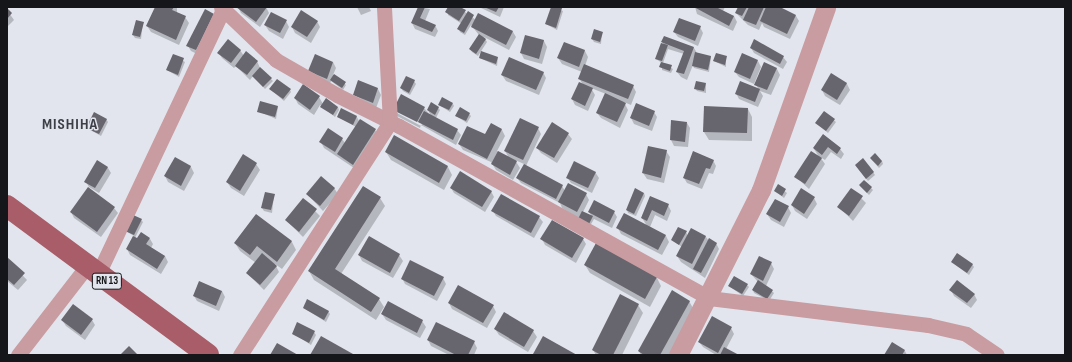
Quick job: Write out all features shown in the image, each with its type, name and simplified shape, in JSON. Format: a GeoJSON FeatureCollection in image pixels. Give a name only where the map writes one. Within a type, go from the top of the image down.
{"type":"FeatureCollection","features":[{"type":"Feature","properties":{"kind":"main road","name":"RN 13"},"geometry":{"type":"LineString","coordinates":[[7,206],[208,355]]}},
{"type":"Feature","properties":{"kind":"street"},"geometry":{"type":"LineString","coordinates":[[240,355],[390,122],[384,7]]}},
{"type":"Feature","properties":{"kind":"street"},"geometry":{"type":"LineString","coordinates":[[678,355],[709,298],[760,190],[826,7]]}},
{"type":"Feature","properties":{"kind":"street"},"geometry":{"type":"LineString","coordinates":[[18,355],[92,270],[222,8],[276,60],[337,95],[390,122],[709,298],[928,325],[966,334],[997,355]]}},
{"type":"Feature","properties":{"kind":"building"},"geometry":{"type":"Polygon","coordinates":[[[155,7],[174,7],[172,10],[186,16],[176,40],[146,26],[155,7]]]}},
{"type":"Feature","properties":{"kind":"building"},"geometry":{"type":"Polygon","coordinates":[[[236,7],[267,7],[256,22],[236,7]]]}},
{"type":"Feature","properties":{"kind":"building"},"geometry":{"type":"Polygon","coordinates":[[[418,7],[425,7],[420,18],[436,25],[432,32],[411,23],[418,7]]]}},
{"type":"Feature","properties":{"kind":"building"},"geometry":{"type":"Polygon","coordinates":[[[448,7],[460,7],[466,10],[459,21],[445,12],[448,7]]]}},
{"type":"Feature","properties":{"kind":"building"},"geometry":{"type":"Polygon","coordinates":[[[484,7],[499,7],[496,12],[484,7]]]}},
{"type":"Feature","properties":{"kind":"building"},"geometry":{"type":"Polygon","coordinates":[[[551,7],[562,8],[556,28],[545,24],[551,7]]]}},
{"type":"Feature","properties":{"kind":"building"},"geometry":{"type":"Polygon","coordinates":[[[694,7],[716,7],[734,16],[729,26],[694,7]]]}},
{"type":"Feature","properties":{"kind":"building"},"geometry":{"type":"Polygon","coordinates":[[[738,7],[747,7],[742,16],[735,13],[738,7]]]}},
{"type":"Feature","properties":{"kind":"building"},"geometry":{"type":"Polygon","coordinates":[[[749,7],[764,7],[756,25],[743,20],[749,7]]]}},
{"type":"Feature","properties":{"kind":"building"},"geometry":{"type":"Polygon","coordinates":[[[766,7],[780,7],[796,15],[787,34],[760,21],[766,7]]]}},
{"type":"Feature","properties":{"kind":"building"},"geometry":{"type":"Polygon","coordinates":[[[7,8],[12,13],[7,19],[7,8]]]}},
{"type":"Feature","properties":{"kind":"building"},"geometry":{"type":"Polygon","coordinates":[[[205,9],[214,14],[196,50],[186,46],[205,9]]]}},
{"type":"Feature","properties":{"kind":"building"},"geometry":{"type":"Polygon","coordinates":[[[301,10],[318,21],[307,37],[291,27],[301,10]]]}},
{"type":"Feature","properties":{"kind":"building"},"geometry":{"type":"Polygon","coordinates":[[[468,11],[474,15],[464,33],[457,29],[468,11]]]}},
{"type":"Feature","properties":{"kind":"building"},"geometry":{"type":"Polygon","coordinates":[[[271,12],[287,20],[280,33],[264,25],[271,12]]]}},
{"type":"Feature","properties":{"kind":"building"},"geometry":{"type":"Polygon","coordinates":[[[478,13],[513,31],[506,45],[471,27],[478,13]]]}},
{"type":"Feature","properties":{"kind":"building"},"geometry":{"type":"Polygon","coordinates":[[[679,18],[701,26],[695,41],[673,32],[679,18]]]}},
{"type":"Feature","properties":{"kind":"building"},"geometry":{"type":"Polygon","coordinates":[[[136,20],[144,22],[140,37],[132,35],[136,20]]]}},
{"type":"Feature","properties":{"kind":"building"},"geometry":{"type":"Polygon","coordinates":[[[594,29],[603,32],[600,42],[591,39],[594,29]]]}},
{"type":"Feature","properties":{"kind":"building"},"geometry":{"type":"Polygon","coordinates":[[[479,34],[486,39],[476,54],[469,49],[479,34]]]}},
{"type":"Feature","properties":{"kind":"building"},"geometry":{"type":"Polygon","coordinates":[[[525,35],[544,40],[539,59],[520,53],[525,35]]]}},
{"type":"Feature","properties":{"kind":"building"},"geometry":{"type":"Polygon","coordinates":[[[664,36],[694,47],[684,74],[676,72],[684,51],[661,42],[664,36]]]}},
{"type":"Feature","properties":{"kind":"building"},"geometry":{"type":"Polygon","coordinates":[[[228,39],[241,50],[231,63],[217,53],[228,39]]]}},
{"type":"Feature","properties":{"kind":"building"},"geometry":{"type":"Polygon","coordinates":[[[754,39],[784,56],[780,64],[750,48],[754,39]]]}},
{"type":"Feature","properties":{"kind":"building"},"geometry":{"type":"Polygon","coordinates":[[[564,42],[585,50],[579,67],[557,58],[564,42]]]}},
{"type":"Feature","properties":{"kind":"building"},"geometry":{"type":"Polygon","coordinates":[[[661,43],[668,45],[662,61],[655,59],[661,43]]]}},
{"type":"Feature","properties":{"kind":"building"},"geometry":{"type":"Polygon","coordinates":[[[246,51],[258,61],[247,75],[235,66],[246,51]]]}},
{"type":"Feature","properties":{"kind":"building"},"geometry":{"type":"Polygon","coordinates":[[[481,51],[498,57],[496,64],[479,58],[481,51]]]}},
{"type":"Feature","properties":{"kind":"building"},"geometry":{"type":"Polygon","coordinates":[[[695,52],[711,56],[708,70],[692,66],[695,52]]]}},
{"type":"Feature","properties":{"kind":"building"},"geometry":{"type":"Polygon","coordinates":[[[716,53],[727,56],[725,65],[713,61],[716,53]]]}},
{"type":"Feature","properties":{"kind":"building"},"geometry":{"type":"Polygon","coordinates":[[[742,53],[758,60],[750,79],[734,72],[742,53]]]}},
{"type":"Feature","properties":{"kind":"building"},"geometry":{"type":"Polygon","coordinates":[[[173,54],[184,58],[178,75],[166,70],[173,54]]]}},
{"type":"Feature","properties":{"kind":"building"},"geometry":{"type":"Polygon","coordinates":[[[315,54],[333,62],[327,79],[308,71],[315,54]]]}},
{"type":"Feature","properties":{"kind":"building"},"geometry":{"type":"Polygon","coordinates":[[[509,57],[544,72],[536,90],[501,75],[509,57]]]}},
{"type":"Feature","properties":{"kind":"building"},"geometry":{"type":"Polygon","coordinates":[[[661,62],[672,65],[670,71],[659,67],[661,62]]]}},
{"type":"Feature","properties":{"kind":"building"},"geometry":{"type":"Polygon","coordinates":[[[764,62],[777,68],[767,90],[754,85],[764,62]]]}},
{"type":"Feature","properties":{"kind":"building"},"geometry":{"type":"Polygon","coordinates":[[[584,64],[634,85],[628,99],[578,79],[584,64]]]}},
{"type":"Feature","properties":{"kind":"building"},"geometry":{"type":"Polygon","coordinates":[[[260,67],[272,78],[263,87],[252,76],[260,67]]]}},
{"type":"Feature","properties":{"kind":"building"},"geometry":{"type":"Polygon","coordinates":[[[831,73],[847,83],[837,100],[821,90],[831,73]]]}},
{"type":"Feature","properties":{"kind":"building"},"geometry":{"type":"Polygon","coordinates":[[[334,74],[346,82],[342,88],[330,80],[334,74]]]}},
{"type":"Feature","properties":{"kind":"building"},"geometry":{"type":"Polygon","coordinates":[[[406,76],[415,80],[409,93],[400,88],[406,76]]]}},
{"type":"Feature","properties":{"kind":"building"},"geometry":{"type":"Polygon","coordinates":[[[277,79],[291,89],[283,99],[269,89],[277,79]]]}},
{"type":"Feature","properties":{"kind":"building"},"geometry":{"type":"Polygon","coordinates":[[[358,80],[378,88],[373,103],[353,95],[358,80]]]}},
{"type":"Feature","properties":{"kind":"building"},"geometry":{"type":"Polygon","coordinates":[[[696,81],[706,83],[704,91],[694,89],[696,81]]]}},
{"type":"Feature","properties":{"kind":"building"},"geometry":{"type":"Polygon","coordinates":[[[740,81],[760,89],[755,102],[735,94],[740,81]]]}},
{"type":"Feature","properties":{"kind":"building"},"geometry":{"type":"Polygon","coordinates":[[[579,82],[593,88],[585,106],[571,99],[579,82]]]}},
{"type":"Feature","properties":{"kind":"building"},"geometry":{"type":"Polygon","coordinates":[[[303,84],[320,96],[310,110],[294,98],[303,84]]]}},
{"type":"Feature","properties":{"kind":"building"},"geometry":{"type":"Polygon","coordinates":[[[605,93],[626,103],[617,122],[596,113],[605,93]]]}},
{"type":"Feature","properties":{"kind":"building"},"geometry":{"type":"Polygon","coordinates":[[[401,94],[425,107],[417,122],[393,110],[401,94]]]}},
{"type":"Feature","properties":{"kind":"building"},"geometry":{"type":"Polygon","coordinates":[[[442,97],[453,103],[449,110],[438,105],[442,97]]]}},
{"type":"Feature","properties":{"kind":"building"},"geometry":{"type":"Polygon","coordinates":[[[326,98],[338,107],[333,115],[320,107],[326,98]]]}},
{"type":"Feature","properties":{"kind":"building"},"geometry":{"type":"Polygon","coordinates":[[[260,101],[278,106],[275,117],[257,112],[260,101]]]}},
{"type":"Feature","properties":{"kind":"building"},"geometry":{"type":"Polygon","coordinates":[[[431,102],[439,107],[435,115],[427,110],[431,102]]]}},
{"type":"Feature","properties":{"kind":"building"},"geometry":{"type":"Polygon","coordinates":[[[636,103],[655,111],[649,126],[630,118],[636,103]]]}},
{"type":"Feature","properties":{"kind":"building"},"geometry":{"type":"Polygon","coordinates":[[[704,106],[748,108],[747,133],[703,132],[704,106]]]}},
{"type":"Feature","properties":{"kind":"building"},"geometry":{"type":"Polygon","coordinates":[[[460,107],[470,113],[466,121],[455,116],[460,107]]]}},
{"type":"Feature","properties":{"kind":"building"},"geometry":{"type":"Polygon","coordinates":[[[341,108],[357,116],[353,125],[337,117],[341,108]]]}},
{"type":"Feature","properties":{"kind":"building"},"geometry":{"type":"Polygon","coordinates":[[[424,111],[458,129],[453,140],[418,122],[424,111]]]}},
{"type":"Feature","properties":{"kind":"building"},"geometry":{"type":"Polygon","coordinates":[[[824,111],[835,119],[826,131],[815,123],[824,111]]]}},
{"type":"Feature","properties":{"kind":"building"},"geometry":{"type":"Polygon","coordinates":[[[94,112],[107,119],[99,134],[86,128],[94,112]]]}},
{"type":"Feature","properties":{"kind":"building"},"geometry":{"type":"Polygon","coordinates":[[[520,118],[539,127],[523,160],[504,151],[520,118]]]}},
{"type":"Feature","properties":{"kind":"building"},"geometry":{"type":"Polygon","coordinates":[[[360,119],[376,129],[353,165],[337,154],[360,119]]]}},
{"type":"Feature","properties":{"kind":"building"},"geometry":{"type":"Polygon","coordinates":[[[671,120],[687,122],[685,142],[670,140],[671,120]]]}},
{"type":"Feature","properties":{"kind":"building"},"geometry":{"type":"Polygon","coordinates":[[[552,122],[569,133],[554,158],[536,148],[552,122]]]}},
{"type":"Feature","properties":{"kind":"building"},"geometry":{"type":"Polygon","coordinates":[[[491,123],[502,129],[487,159],[458,144],[467,126],[485,134],[491,123]]]}},
{"type":"Feature","properties":{"kind":"building"},"geometry":{"type":"Polygon","coordinates":[[[328,128],[343,138],[335,152],[319,142],[328,128]]]}},
{"type":"Feature","properties":{"kind":"building"},"geometry":{"type":"Polygon","coordinates":[[[823,134],[841,148],[837,154],[828,147],[822,155],[813,148],[823,134]]]}},
{"type":"Feature","properties":{"kind":"building"},"geometry":{"type":"Polygon","coordinates":[[[394,135],[448,166],[439,183],[385,152],[394,135]]]}},
{"type":"Feature","properties":{"kind":"building"},"geometry":{"type":"Polygon","coordinates":[[[648,146],[667,150],[661,178],[642,173],[648,146]]]}},
{"type":"Feature","properties":{"kind":"building"},"geometry":{"type":"Polygon","coordinates":[[[498,151],[517,161],[510,175],[491,164],[498,151]]]}},
{"type":"Feature","properties":{"kind":"building"},"geometry":{"type":"Polygon","coordinates":[[[693,151],[714,160],[710,169],[706,168],[699,184],[683,178],[693,151]]]}},
{"type":"Feature","properties":{"kind":"building"},"geometry":{"type":"Polygon","coordinates":[[[811,151],[822,158],[805,184],[794,177],[811,151]]]}},
{"type":"Feature","properties":{"kind":"building"},"geometry":{"type":"Polygon","coordinates":[[[875,153],[882,161],[878,166],[870,158],[875,153]]]}},
{"type":"Feature","properties":{"kind":"building"},"geometry":{"type":"Polygon","coordinates":[[[243,154],[257,163],[240,191],[226,182],[243,154]]]}},
{"type":"Feature","properties":{"kind":"building"},"geometry":{"type":"Polygon","coordinates":[[[175,157],[191,166],[181,186],[164,176],[175,157]]]}},
{"type":"Feature","properties":{"kind":"building"},"geometry":{"type":"Polygon","coordinates":[[[863,158],[874,172],[866,179],[855,165],[863,158]]]}},
{"type":"Feature","properties":{"kind":"building"},"geometry":{"type":"Polygon","coordinates":[[[97,160],[108,167],[95,188],[84,182],[97,160]]]}},
{"type":"Feature","properties":{"kind":"building"},"geometry":{"type":"Polygon","coordinates":[[[574,161],[596,172],[588,188],[566,178],[574,161]]]}},
{"type":"Feature","properties":{"kind":"building"},"geometry":{"type":"Polygon","coordinates":[[[524,164],[563,185],[556,199],[516,178],[524,164]]]}},
{"type":"Feature","properties":{"kind":"building"},"geometry":{"type":"Polygon","coordinates":[[[460,171],[492,191],[482,207],[450,188],[460,171]]]}},
{"type":"Feature","properties":{"kind":"building"},"geometry":{"type":"Polygon","coordinates":[[[321,176],[335,188],[320,206],[306,194],[321,176]]]}},
{"type":"Feature","properties":{"kind":"building"},"geometry":{"type":"Polygon","coordinates":[[[864,180],[872,187],[867,193],[859,185],[864,180]]]}},
{"type":"Feature","properties":{"kind":"building"},"geometry":{"type":"Polygon","coordinates":[[[568,183],[587,193],[577,212],[558,202],[568,183]]]}},
{"type":"Feature","properties":{"kind":"building"},"geometry":{"type":"Polygon","coordinates":[[[778,184],[786,189],[782,196],[774,191],[778,184]]]}},
{"type":"Feature","properties":{"kind":"building"},"geometry":{"type":"Polygon","coordinates":[[[363,186],[381,197],[335,269],[380,298],[371,312],[308,271],[363,186]]]}},
{"type":"Feature","properties":{"kind":"building"},"geometry":{"type":"Polygon","coordinates":[[[88,187],[115,207],[97,232],[70,212],[88,187]]]}},
{"type":"Feature","properties":{"kind":"building"},"geometry":{"type":"Polygon","coordinates":[[[635,188],[644,193],[634,214],[626,210],[635,188]]]}},
{"type":"Feature","properties":{"kind":"building"},"geometry":{"type":"Polygon","coordinates":[[[801,188],[815,197],[804,214],[791,205],[801,188]]]}},
{"type":"Feature","properties":{"kind":"building"},"geometry":{"type":"Polygon","coordinates":[[[851,188],[863,196],[849,216],[837,207],[851,188]]]}},
{"type":"Feature","properties":{"kind":"building"},"geometry":{"type":"Polygon","coordinates":[[[265,192],[275,194],[271,210],[261,208],[265,192]]]}},
{"type":"Feature","properties":{"kind":"building"},"geometry":{"type":"Polygon","coordinates":[[[501,194],[540,216],[531,233],[491,211],[501,194]]]}},
{"type":"Feature","properties":{"kind":"building"},"geometry":{"type":"Polygon","coordinates":[[[650,196],[669,204],[664,216],[652,210],[647,221],[641,218],[650,196]]]}},
{"type":"Feature","properties":{"kind":"building"},"geometry":{"type":"Polygon","coordinates":[[[303,198],[317,209],[299,232],[285,220],[303,198]]]}},
{"type":"Feature","properties":{"kind":"building"},"geometry":{"type":"Polygon","coordinates":[[[775,199],[789,206],[780,222],[766,214],[775,199]]]}},
{"type":"Feature","properties":{"kind":"building"},"geometry":{"type":"Polygon","coordinates":[[[594,200],[615,211],[609,223],[588,212],[594,200]]]}},
{"type":"Feature","properties":{"kind":"building"},"geometry":{"type":"Polygon","coordinates":[[[582,211],[593,216],[589,224],[578,219],[582,211]]]}},
{"type":"Feature","properties":{"kind":"building"},"geometry":{"type":"Polygon","coordinates":[[[624,213],[666,235],[658,250],[616,228],[624,213]]]}},
{"type":"Feature","properties":{"kind":"building"},"geometry":{"type":"Polygon","coordinates":[[[131,214],[142,219],[134,235],[123,230],[131,214]]]}},
{"type":"Feature","properties":{"kind":"building"},"geometry":{"type":"Polygon","coordinates":[[[256,214],[292,241],[277,262],[257,246],[250,255],[234,243],[256,214]]]}},
{"type":"Feature","properties":{"kind":"building"},"geometry":{"type":"Polygon","coordinates":[[[552,220],[584,238],[572,258],[540,239],[552,220]]]}},
{"type":"Feature","properties":{"kind":"building"},"geometry":{"type":"Polygon","coordinates":[[[678,227],[687,231],[679,245],[671,240],[678,227]]]}},
{"type":"Feature","properties":{"kind":"building"},"geometry":{"type":"Polygon","coordinates":[[[691,228],[706,236],[692,264],[676,256],[691,228]]]}},
{"type":"Feature","properties":{"kind":"building"},"geometry":{"type":"Polygon","coordinates":[[[141,232],[150,238],[146,244],[165,256],[157,269],[126,249],[133,236],[137,238],[141,232]]]}},
{"type":"Feature","properties":{"kind":"building"},"geometry":{"type":"Polygon","coordinates":[[[369,236],[400,254],[390,273],[358,255],[369,236]]]}},
{"type":"Feature","properties":{"kind":"building"},"geometry":{"type":"Polygon","coordinates":[[[709,238],[717,243],[701,273],[693,269],[709,238]]]}},
{"type":"Feature","properties":{"kind":"building"},"geometry":{"type":"Polygon","coordinates":[[[596,243],[657,277],[645,299],[584,265],[596,243]]]}},
{"type":"Feature","properties":{"kind":"building"},"geometry":{"type":"Polygon","coordinates":[[[262,253],[277,266],[260,285],[246,273],[262,253]]]}},
{"type":"Feature","properties":{"kind":"building"},"geometry":{"type":"Polygon","coordinates":[[[957,253],[973,264],[967,273],[951,262],[957,253]]]}},
{"type":"Feature","properties":{"kind":"building"},"geometry":{"type":"Polygon","coordinates":[[[759,256],[772,262],[763,281],[750,274],[759,256]]]}},
{"type":"Feature","properties":{"kind":"building"},"geometry":{"type":"Polygon","coordinates":[[[7,257],[25,273],[14,285],[7,279],[7,257]]]}},
{"type":"Feature","properties":{"kind":"building"},"geometry":{"type":"Polygon","coordinates":[[[410,260],[444,277],[434,296],[401,279],[410,260]]]}},
{"type":"Feature","properties":{"kind":"building"},"geometry":{"type":"Polygon","coordinates":[[[734,276],[748,284],[742,294],[728,286],[734,276]]]}},
{"type":"Feature","properties":{"kind":"building"},"geometry":{"type":"Polygon","coordinates":[[[758,280],[773,290],[767,299],[752,290],[758,280]]]}},
{"type":"Feature","properties":{"kind":"building"},"geometry":{"type":"Polygon","coordinates":[[[957,280],[975,294],[967,303],[949,290],[957,280]]]}},
{"type":"Feature","properties":{"kind":"building"},"geometry":{"type":"Polygon","coordinates":[[[199,281],[222,291],[216,306],[193,296],[199,281]]]}},
{"type":"Feature","properties":{"kind":"building"},"geometry":{"type":"Polygon","coordinates":[[[458,285],[494,305],[483,323],[448,303],[458,285]]]}},
{"type":"Feature","properties":{"kind":"building"},"geometry":{"type":"Polygon","coordinates":[[[672,290],[690,301],[660,355],[644,355],[638,351],[672,290]]]}},
{"type":"Feature","properties":{"kind":"building"},"geometry":{"type":"Polygon","coordinates":[[[620,294],[639,304],[613,355],[601,355],[592,350],[620,294]]]}},
{"type":"Feature","properties":{"kind":"building"},"geometry":{"type":"Polygon","coordinates":[[[307,299],[329,311],[324,320],[303,308],[307,299]]]}},
{"type":"Feature","properties":{"kind":"building"},"geometry":{"type":"Polygon","coordinates":[[[388,301],[423,320],[417,333],[381,314],[388,301]]]}},
{"type":"Feature","properties":{"kind":"building"},"geometry":{"type":"Polygon","coordinates":[[[73,304],[93,319],[81,335],[61,320],[73,304]]]}},
{"type":"Feature","properties":{"kind":"building"},"geometry":{"type":"Polygon","coordinates":[[[504,312],[534,330],[524,347],[494,329],[504,312]]]}},
{"type":"Feature","properties":{"kind":"building"},"geometry":{"type":"Polygon","coordinates":[[[712,316],[732,327],[718,353],[698,342],[712,316]]]}},
{"type":"Feature","properties":{"kind":"building"},"geometry":{"type":"Polygon","coordinates":[[[297,322],[315,331],[309,343],[292,334],[297,322]]]}},
{"type":"Feature","properties":{"kind":"building"},"geometry":{"type":"Polygon","coordinates":[[[436,322],[475,341],[468,355],[456,355],[427,340],[436,322]]]}},
{"type":"Feature","properties":{"kind":"building"},"geometry":{"type":"Polygon","coordinates":[[[321,336],[353,354],[310,355],[321,336]]]}},
{"type":"Feature","properties":{"kind":"building"},"geometry":{"type":"Polygon","coordinates":[[[543,336],[577,355],[533,354],[543,336]]]}},
{"type":"Feature","properties":{"kind":"building"},"geometry":{"type":"Polygon","coordinates":[[[892,342],[905,350],[902,355],[884,355],[892,342]]]}},
{"type":"Feature","properties":{"kind":"building"},"geometry":{"type":"Polygon","coordinates":[[[277,343],[298,355],[270,355],[277,343]]]}},
{"type":"Feature","properties":{"kind":"building"},"geometry":{"type":"Polygon","coordinates":[[[129,346],[138,355],[120,355],[129,346]]]}},
{"type":"Feature","properties":{"kind":"building"},"geometry":{"type":"Polygon","coordinates":[[[724,347],[739,355],[720,355],[724,347]]]}},
{"type":"Feature","properties":{"kind":"district","name":"MISHIHA"},"geometry":{"type":"Point","coordinates":[70,125]}}]}
